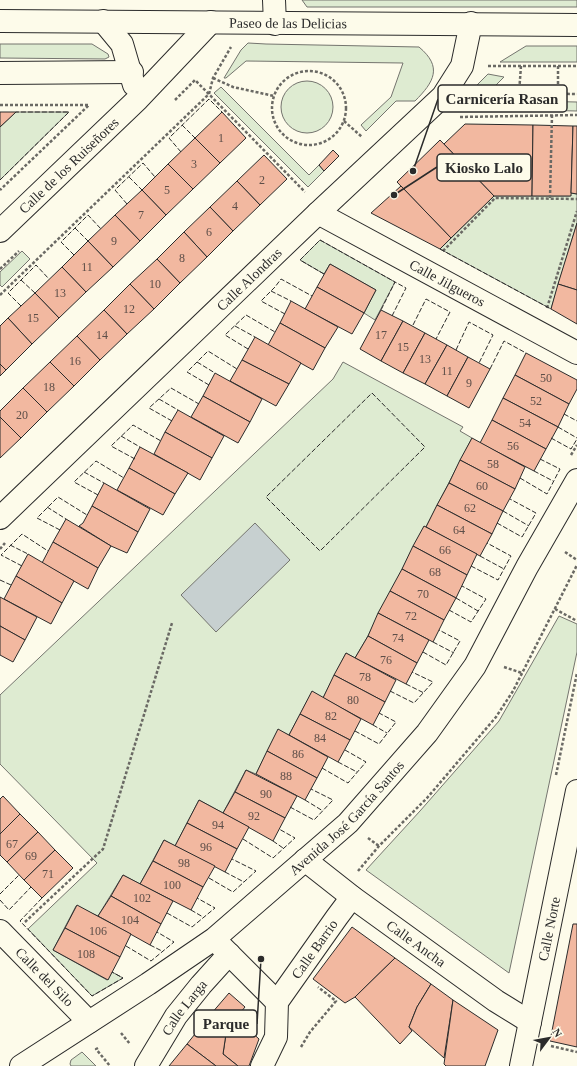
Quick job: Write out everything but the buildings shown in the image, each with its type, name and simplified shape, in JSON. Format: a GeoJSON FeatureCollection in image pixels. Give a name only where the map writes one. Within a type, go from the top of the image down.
{"type":"FeatureCollection","features":[{"type":"Feature","properties":{"kind":"street"},"geometry":{"type":"LineString","coordinates":[[274,0],[275,24]]}},
{"type":"Feature","properties":{"kind":"street","name":"Paseo de las Delicias"},"geometry":{"type":"LineString","coordinates":[[0,21],[234,22],[275,24],[471,23],[577,25]]}},
{"type":"Feature","properties":{"kind":"street"},"geometry":{"type":"LineString","coordinates":[[103,21],[122,44],[132,72],[138,99]]}},
{"type":"Feature","properties":{"kind":"street","name":"Calle de los Ruiseñores"},"geometry":{"type":"LineString","coordinates":[[0,231],[138,99],[211,22]]}},
{"type":"Feature","properties":{"kind":"street","name":"Calle Alondras"},"geometry":{"type":"LineString","coordinates":[[0,518],[318,213],[443,96],[462,66],[471,23]]}},
{"type":"Feature","properties":{"kind":"street"},"geometry":{"type":"LineString","coordinates":[[0,73],[132,72]]}},
{"type":"Feature","properties":{"kind":"street","name":"Calle Jilgueros"},"geometry":{"type":"LineString","coordinates":[[318,213],[577,353]]}},
{"type":"Feature","properties":{"kind":"street","name":"Avenida José García Santos"},"geometry":{"type":"LineString","coordinates":[[21,1066],[148,984],[214,939],[348,823],[427,733],[475,666],[527,567],[577,480]]}},
{"type":"Feature","properties":{"kind":"street","name":"Calle Norte"},"geometry":{"type":"LineString","coordinates":[[521,1066],[577,791]]}},
{"type":"Feature","properties":{"kind":"street","name":"Calle Ancha"},"geometry":{"type":"LineString","coordinates":[[305,860],[352,897],[496,1001],[530,1022]]}},
{"type":"Feature","properties":{"kind":"street","name":"Calle Barrio"},"geometry":{"type":"LineString","coordinates":[[277,1002],[352,897]]}},
{"type":"Feature","properties":{"kind":"street","name":"Calle del Silo"},"geometry":{"type":"LineString","coordinates":[[4,935],[89,1022]]}},
{"type":"Feature","properties":{"kind":"street"},"geometry":{"type":"LineString","coordinates":[[214,939],[277,1002],[276,1036],[262,1066]]}},
{"type":"Feature","properties":{"kind":"street","name":"Calle Larga"},"geometry":{"type":"LineString","coordinates":[[146,1066],[176,1016],[229,954]]}},
{"type":"Feature","properties":{"kind":"path"},"geometry":{"type":"LineString","coordinates":[[0,295],[209,94],[213,78],[234,44],[234,22]]}},
{"type":"Feature","properties":{"kind":"path"},"geometry":{"type":"LineString","coordinates":[[462,66],[577,66]]}},
{"type":"Feature","properties":{"kind":"path"},"geometry":{"type":"LineString","coordinates":[[521,66],[519,93],[577,94]]}},
{"type":"Feature","properties":{"kind":"path"},"geometry":{"type":"LineString","coordinates":[[558,66],[558,94]]}},
{"type":"Feature","properties":{"kind":"path"},"geometry":{"type":"LineString","coordinates":[[312,70],[326,74],[337,83],[345,95],[347,110],[344,120],[335,136],[323,143],[308,146],[294,143],[282,134],[274,121],[271,106],[274,96],[274,92],[284,80],[297,72],[312,70]]}},
{"type":"Feature","properties":{"kind":"path"},"geometry":{"type":"LineString","coordinates":[[213,78],[233,87],[274,96]]}},
{"type":"Feature","properties":{"kind":"path"},"geometry":{"type":"LineString","coordinates":[[173,102],[195,80],[306,192]]}},
{"type":"Feature","properties":{"kind":"path"},"geometry":{"type":"LineString","coordinates":[[0,105],[89,105],[0,190]]}},
{"type":"Feature","properties":{"kind":"path"},"geometry":{"type":"LineString","coordinates":[[550,198],[552,114]]}},
{"type":"Feature","properties":{"kind":"path"},"geometry":{"type":"LineString","coordinates":[[344,120],[362,138]]}},
{"type":"Feature","properties":{"kind":"path"},"geometry":{"type":"LineString","coordinates":[[441,253],[495,198],[577,199]]}},
{"type":"Feature","properties":{"kind":"path"},"geometry":{"type":"LineString","coordinates":[[546,310],[577,211]]}},
{"type":"Feature","properties":{"kind":"path"},"geometry":{"type":"LineString","coordinates":[[0,269],[22,247]]}},
{"type":"Feature","properties":{"kind":"path"},"geometry":{"type":"LineString","coordinates":[[570,458],[577,445]]}},
{"type":"Feature","properties":{"kind":"path"},"geometry":{"type":"LineString","coordinates":[[0,549],[6,543]]}},
{"type":"Feature","properties":{"kind":"path"},"geometry":{"type":"LineString","coordinates":[[363,875],[357,871],[427,798],[496,717],[512,691],[577,565]]}},
{"type":"Feature","properties":{"kind":"path"},"geometry":{"type":"LineString","coordinates":[[555,609],[577,621]]}},
{"type":"Feature","properties":{"kind":"path"},"geometry":{"type":"LineString","coordinates":[[4,935],[103,850],[172,623]]}},
{"type":"Feature","properties":{"kind":"path"},"geometry":{"type":"LineString","coordinates":[[556,779],[577,674]]}},
{"type":"Feature","properties":{"kind":"path"},"geometry":{"type":"LineString","coordinates":[[297,1053],[310,1032],[336,1001],[313,982]]}},
{"type":"Feature","properties":{"kind":"path"},"geometry":{"type":"LineString","coordinates":[[114,1036],[126,1028]]}},
{"type":"Feature","properties":{"kind":"path"},"geometry":{"type":"LineString","coordinates":[[120,1032],[134,1048]]}},
{"type":"Feature","properties":{"kind":"path"},"geometry":{"type":"LineString","coordinates":[[102,1045],[96,1049],[110,1066]]}},
{"type":"Feature","properties":{"kind":"green space"},"geometry":{"type":"Polygon","coordinates":[[[302,0],[577,0],[577,7],[307,7],[302,0]]]}},
{"type":"Feature","properties":{"kind":"green space"},"geometry":{"type":"Polygon","coordinates":[[[248,43],[419,47],[431,61],[433,74],[427,87],[415,101],[396,101],[366,131],[361,125],[391,97],[403,63],[246,61],[226,78],[224,78],[241,50],[248,43]]]}},
{"type":"Feature","properties":{"kind":"green space"},"geometry":{"type":"Polygon","coordinates":[[[0,44],[92,44],[108,54],[109,57],[105,59],[0,58],[0,44]]]}},
{"type":"Feature","properties":{"kind":"green space"},"geometry":{"type":"Polygon","coordinates":[[[526,46],[577,46],[577,62],[500,62],[526,46]]]}},
{"type":"Feature","properties":{"kind":"green space"},"geometry":{"type":"Polygon","coordinates":[[[488,74],[504,77],[481,100],[577,102],[577,111],[454,108],[488,74]]]}},
{"type":"Feature","properties":{"kind":"green space"},"geometry":{"type":"Polygon","coordinates":[[[302,81],[312,81],[321,85],[329,93],[333,102],[333,112],[329,121],[321,129],[312,133],[302,133],[293,129],[285,121],[281,112],[281,102],[285,93],[293,85],[302,81]]]}},
{"type":"Feature","properties":{"kind":"green space"},"geometry":{"type":"Polygon","coordinates":[[[221,87],[309,175],[319,165],[324,171],[308,187],[214,93],[221,87]]]}},
{"type":"Feature","properties":{"kind":"green space"},"geometry":{"type":"Polygon","coordinates":[[[16,112],[69,112],[0,180],[0,127],[16,112]]]}},
{"type":"Feature","properties":{"kind":"green space"},"geometry":{"type":"Polygon","coordinates":[[[571,193],[577,194],[577,223],[551,309],[440,249],[494,196],[570,196],[571,193]]]}},
{"type":"Feature","properties":{"kind":"green space"},"geometry":{"type":"Polygon","coordinates":[[[320,240],[395,282],[375,320],[364,313],[376,290],[330,264],[324,274],[300,260],[320,240]]]}},
{"type":"Feature","properties":{"kind":"green space"},"geometry":{"type":"Polygon","coordinates":[[[22,251],[30,259],[2,287],[0,285],[0,272],[22,251]]]}},
{"type":"Feature","properties":{"kind":"green space"},"geometry":{"type":"Polygon","coordinates":[[[343,362],[463,427],[460,431],[472,438],[368,636],[355,658],[346,653],[323,698],[312,692],[289,735],[278,730],[256,774],[246,770],[223,813],[199,800],[175,846],[164,840],[140,884],[123,875],[98,916],[76,906],[53,950],[107,980],[112,972],[123,978],[92,996],[28,929],[97,863],[0,764],[0,695],[333,379],[343,362]]]}},
{"type":"Feature","properties":{"kind":"green space"},"geometry":{"type":"Polygon","coordinates":[[[559,616],[577,624],[577,652],[509,973],[366,870],[499,721],[559,616]]]}},
{"type":"Feature","properties":{"kind":"green space"},"geometry":{"type":"Polygon","coordinates":[[[82,1052],[96,1066],[71,1066],[71,1060],[82,1052]]]}},
{"type":"Feature","properties":{"kind":"shaded area"},"geometry":{"type":"Polygon","coordinates":[[[255,523],[290,560],[216,632],[181,595],[255,523]]]}},
{"type":"Feature","properties":{"kind":"fence"},"geometry":{"type":"LineString","coordinates":[[181,152],[169,138],[209,99],[222,112]]}},
{"type":"Feature","properties":{"kind":"fence"},"geometry":{"type":"LineString","coordinates":[[0,180],[69,112],[16,112]]}},
{"type":"Feature","properties":{"kind":"fence"},"geometry":{"type":"LineString","coordinates":[[182,125],[195,138]]}},
{"type":"Feature","properties":{"kind":"fence"},"geometry":{"type":"LineString","coordinates":[[127,204],[115,190],[118,187],[143,163],[155,177]]}},
{"type":"Feature","properties":{"kind":"fence"},"geometry":{"type":"LineString","coordinates":[[129,177],[142,190]]}},
{"type":"Feature","properties":{"kind":"fence"},"geometry":{"type":"LineString","coordinates":[[74,255],[61,242],[88,215],[101,229]]}},
{"type":"Feature","properties":{"kind":"fence"},"geometry":{"type":"LineString","coordinates":[[75,228],[88,241]]}},
{"type":"Feature","properties":{"kind":"fence"},"geometry":{"type":"LineString","coordinates":[[324,274],[300,260],[320,240],[395,282],[381,310]]}},
{"type":"Feature","properties":{"kind":"fence"},"geometry":{"type":"LineString","coordinates":[[440,249],[551,309]]}},
{"type":"Feature","properties":{"kind":"fence"},"geometry":{"type":"LineString","coordinates":[[21,306],[8,293],[36,265],[49,279]]}},
{"type":"Feature","properties":{"kind":"fence"},"geometry":{"type":"LineString","coordinates":[[285,314],[261,301],[281,279],[312,296]]}},
{"type":"Feature","properties":{"kind":"fence"},"geometry":{"type":"LineString","coordinates":[[21,280],[35,293]]}},
{"type":"Feature","properties":{"kind":"fence"},"geometry":{"type":"LineString","coordinates":[[392,316],[406,288],[395,282]]}},
{"type":"Feature","properties":{"kind":"fence"},"geometry":{"type":"LineString","coordinates":[[271,291],[291,301]]}},
{"type":"Feature","properties":{"kind":"fence"},"geometry":{"type":"LineString","coordinates":[[413,325],[426,299],[450,312],[436,339]]}},
{"type":"Feature","properties":{"kind":"fence"},"geometry":{"type":"LineString","coordinates":[[248,349],[225,335],[246,315],[275,332]]}},
{"type":"Feature","properties":{"kind":"fence"},"geometry":{"type":"LineString","coordinates":[[456,350],[469,322],[493,335],[479,363]]}},
{"type":"Feature","properties":{"kind":"fence"},"geometry":{"type":"LineString","coordinates":[[235,326],[255,337]]}},
{"type":"Feature","properties":{"kind":"fence"},"geometry":{"type":"LineString","coordinates":[[490,369],[504,341],[526,353]]}},
{"type":"Feature","properties":{"kind":"fence"},"geometry":{"type":"LineString","coordinates":[[209,385],[187,372],[208,351],[237,369]]}},
{"type":"Feature","properties":{"kind":"fence"},"geometry":{"type":"LineString","coordinates":[[197,362],[215,373]]}},
{"type":"Feature","properties":{"kind":"fence"},"geometry":{"type":"LineString","coordinates":[[172,421],[149,408],[171,388],[199,404]]}},
{"type":"Feature","properties":{"kind":"fence"},"geometry":{"type":"LineString","coordinates":[[372,393],[425,447],[320,551],[266,497],[372,393]]}},
{"type":"Feature","properties":{"kind":"fence"},"geometry":{"type":"LineString","coordinates":[[159,399],[178,410]]}},
{"type":"Feature","properties":{"kind":"fence"},"geometry":{"type":"LineString","coordinates":[[564,414],[577,421]]}},
{"type":"Feature","properties":{"kind":"fence"},"geometry":{"type":"LineString","coordinates":[[135,459],[111,446],[133,425],[161,441]]}},
{"type":"Feature","properties":{"kind":"fence"},"geometry":{"type":"LineString","coordinates":[[558,427],[577,438]]}},
{"type":"Feature","properties":{"kind":"fence"},"geometry":{"type":"LineString","coordinates":[[121,436],[140,447]]}},
{"type":"Feature","properties":{"kind":"fence"},"geometry":{"type":"LineString","coordinates":[[551,438],[571,449],[577,439]]}},
{"type":"Feature","properties":{"kind":"fence"},"geometry":{"type":"LineString","coordinates":[[520,478],[547,494],[560,469],[540,459]]}},
{"type":"Feature","properties":{"kind":"fence"},"geometry":{"type":"LineString","coordinates":[[98,495],[74,482],[96,461],[124,478]]}},
{"type":"Feature","properties":{"kind":"fence"},"geometry":{"type":"LineString","coordinates":[[534,471],[553,481]]}},
{"type":"Feature","properties":{"kind":"fence"},"geometry":{"type":"LineString","coordinates":[[84,472],[104,483]]}},
{"type":"Feature","properties":{"kind":"fence"},"geometry":{"type":"LineString","coordinates":[[60,530],[37,518],[58,497],[87,515]]}},
{"type":"Feature","properties":{"kind":"fence"},"geometry":{"type":"LineString","coordinates":[[497,523],[522,537],[536,513],[510,499]]}},
{"type":"Feature","properties":{"kind":"fence"},"geometry":{"type":"LineString","coordinates":[[47,507],[66,519]]}},
{"type":"Feature","properties":{"kind":"fence"},"geometry":{"type":"LineString","coordinates":[[503,511],[529,526]]}},
{"type":"Feature","properties":{"kind":"fence"},"geometry":{"type":"LineString","coordinates":[[22,566],[1,555],[22,534],[48,551]]}},
{"type":"Feature","properties":{"kind":"fence"},"geometry":{"type":"LineString","coordinates":[[471,566],[498,580],[511,556],[487,543]]}},
{"type":"Feature","properties":{"kind":"fence"},"geometry":{"type":"LineString","coordinates":[[10,545],[28,554]]}},
{"type":"Feature","properties":{"kind":"fence"},"geometry":{"type":"LineString","coordinates":[[480,556],[504,569]]}},
{"type":"Feature","properties":{"kind":"fence"},"geometry":{"type":"LineString","coordinates":[[0,580],[11,585]]}},
{"type":"Feature","properties":{"kind":"fence"},"geometry":{"type":"LineString","coordinates":[[449,610],[471,622],[486,599],[462,586]]}},
{"type":"Feature","properties":{"kind":"fence"},"geometry":{"type":"LineString","coordinates":[[456,598],[478,611]]}},
{"type":"Feature","properties":{"kind":"fence"},"geometry":{"type":"LineString","coordinates":[[423,652],[446,665],[460,641],[439,630]]}},
{"type":"Feature","properties":{"kind":"fence"},"geometry":{"type":"LineString","coordinates":[[433,642],[454,653]]}},
{"type":"Feature","properties":{"kind":"fence"},"geometry":{"type":"LineString","coordinates":[[390,691],[414,703],[433,682],[412,672]]}},
{"type":"Feature","properties":{"kind":"fence"},"geometry":{"type":"LineString","coordinates":[[406,684],[424,693]]}},
{"type":"Feature","properties":{"kind":"fence"},"geometry":{"type":"LineString","coordinates":[[355,731],[379,744],[396,722],[379,713]]}},
{"type":"Feature","properties":{"kind":"fence"},"geometry":{"type":"LineString","coordinates":[[373,725],[387,733]]}},
{"type":"Feature","properties":{"kind":"fence"},"geometry":{"type":"LineString","coordinates":[[322,768],[348,783],[366,762],[345,750]]}},
{"type":"Feature","properties":{"kind":"fence"},"geometry":{"type":"LineString","coordinates":[[338,762],[357,772]]}},
{"type":"Feature","properties":{"kind":"fence"},"geometry":{"type":"LineString","coordinates":[[290,807],[314,820],[333,800],[311,789]]}},
{"type":"Feature","properties":{"kind":"fence"},"geometry":{"type":"LineString","coordinates":[[305,800],[323,811]]}},
{"type":"Feature","properties":{"kind":"fence"},"geometry":{"type":"LineString","coordinates":[[243,839],[273,858],[295,838],[279,829]]}},
{"type":"Feature","properties":{"kind":"fence"},"geometry":{"type":"LineString","coordinates":[[273,841],[283,848]]}},
{"type":"Feature","properties":{"kind":"fence"},"geometry":{"type":"LineString","coordinates":[[209,878],[233,892],[256,871],[232,859]]}},
{"type":"Feature","properties":{"kind":"fence"},"geometry":{"type":"LineString","coordinates":[[225,872],[244,882]]}},
{"type":"Feature","properties":{"kind":"fence"},"geometry":{"type":"LineString","coordinates":[[0,894],[19,875]]}},
{"type":"Feature","properties":{"kind":"fence"},"geometry":{"type":"LineString","coordinates":[[0,900],[9,910],[31,887]]}},
{"type":"Feature","properties":{"kind":"fence"},"geometry":{"type":"LineString","coordinates":[[42,898],[20,921],[92,996],[123,978],[112,972]]}},
{"type":"Feature","properties":{"kind":"fence"},"geometry":{"type":"LineString","coordinates":[[167,913],[192,927],[215,908],[197,898]]}},
{"type":"Feature","properties":{"kind":"fence"},"geometry":{"type":"LineString","coordinates":[[191,910],[203,917]]}},
{"type":"Feature","properties":{"kind":"fence"},"geometry":{"type":"LineString","coordinates":[[126,946],[151,961],[174,942],[157,932]]}},
{"type":"Feature","properties":{"kind":"fence"},"geometry":{"type":"LineString","coordinates":[[150,945],[162,951]]}},
{"type":"Feature","properties":{"kind":"place","name":"Carnicería Rasan"},"geometry":{"type":"Point","coordinates":[413,171]}},
{"type":"Feature","properties":{"kind":"place","name":"Kiosko Lalo"},"geometry":{"type":"Point","coordinates":[394,195]}},
{"type":"Feature","properties":{"kind":"place","name":"Parque"},"geometry":{"type":"Point","coordinates":[261,959]}}]}
